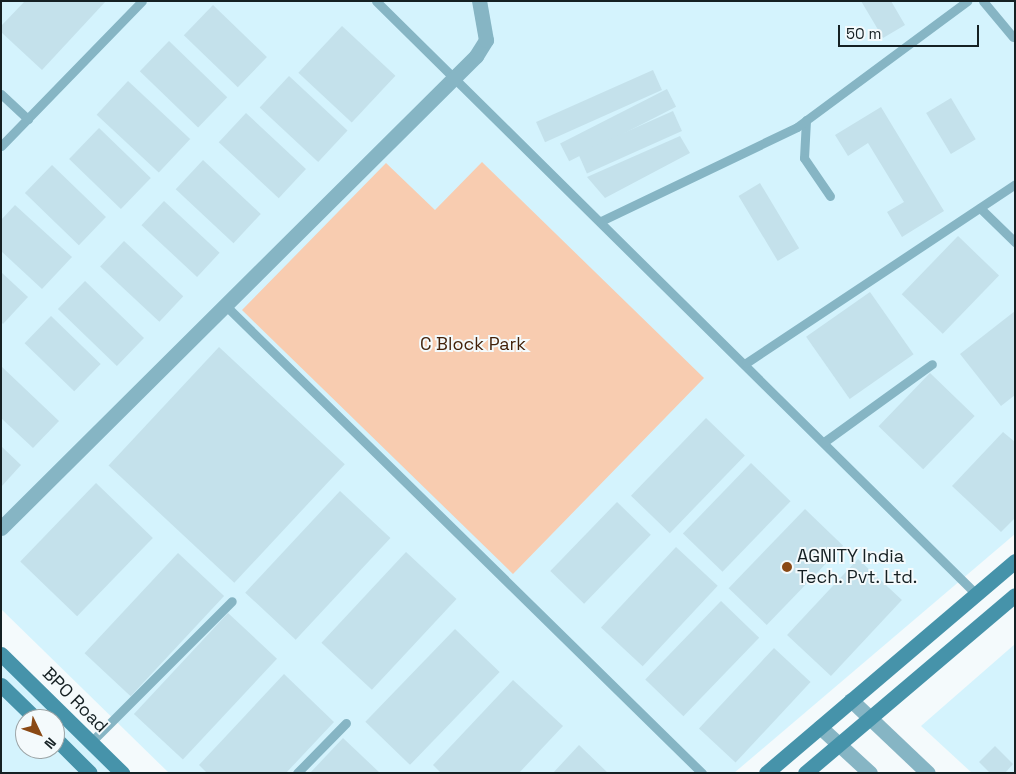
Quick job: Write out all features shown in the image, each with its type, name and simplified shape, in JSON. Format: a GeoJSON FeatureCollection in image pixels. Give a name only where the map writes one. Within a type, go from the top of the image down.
{"type":"FeatureCollection","features":[{"type":"Feature","properties":{"kind":"street"},"geometry":{"type":"LineString","coordinates":[[1,528],[454,75],[476,56],[486,40],[478,1]]}},
{"type":"Feature","properties":{"kind":"street"},"geometry":{"type":"LineString","coordinates":[[766,773],[1015,561]]}},
{"type":"Feature","properties":{"kind":"street"},"geometry":{"type":"LineString","coordinates":[[805,773],[1015,595]]}},
{"type":"Feature","properties":{"kind":"street","name":"BPO Road"},"geometry":{"type":"LineString","coordinates":[[1,654],[122,773]]}},
{"type":"Feature","properties":{"kind":"street"},"geometry":{"type":"LineString","coordinates":[[1,685],[26,709]]}},
{"type":"Feature","properties":{"kind":"street"},"geometry":{"type":"LineString","coordinates":[[851,700],[928,773]]}},
{"type":"Feature","properties":{"kind":"street"},"geometry":{"type":"LineString","coordinates":[[820,727],[870,773]]}},
{"type":"Feature","properties":{"kind":"street"},"geometry":{"type":"LineString","coordinates":[[65,748],[90,773]]}},
{"type":"Feature","properties":{"kind":"lane"},"geometry":{"type":"LineString","coordinates":[[1,146],[142,1]]}},
{"type":"Feature","properties":{"kind":"lane"},"geometry":{"type":"LineString","coordinates":[[376,1],[454,75],[746,363],[976,594]]}},
{"type":"Feature","properties":{"kind":"lane"},"geometry":{"type":"LineString","coordinates":[[601,221],[806,120],[967,1]]}},
{"type":"Feature","properties":{"kind":"lane"},"geometry":{"type":"LineString","coordinates":[[983,1],[1013,37]]}},
{"type":"Feature","properties":{"kind":"lane"},"geometry":{"type":"LineString","coordinates":[[1,94],[28,119]]}},
{"type":"Feature","properties":{"kind":"lane"},"geometry":{"type":"LineString","coordinates":[[806,120],[804,158],[830,196]]}},
{"type":"Feature","properties":{"kind":"lane"},"geometry":{"type":"LineString","coordinates":[[746,363],[1015,184]]}},
{"type":"Feature","properties":{"kind":"lane"},"geometry":{"type":"LineString","coordinates":[[980,208],[1015,242]]}},
{"type":"Feature","properties":{"kind":"lane"},"geometry":{"type":"LineString","coordinates":[[224,304],[702,773]]}},
{"type":"Feature","properties":{"kind":"lane"},"geometry":{"type":"LineString","coordinates":[[824,442],[932,364]]}},
{"type":"Feature","properties":{"kind":"lane"},"geometry":{"type":"LineString","coordinates":[[91,742],[232,601]]}},
{"type":"Feature","properties":{"kind":"lane"},"geometry":{"type":"LineString","coordinates":[[297,773],[346,723]]}},
{"type":"Feature","properties":{"kind":"shaded area"},"geometry":{"type":"Polygon","coordinates":[[[1,1],[1015,1],[1015,534],[734,773],[169,773],[1,609],[1,1]]]}},
{"type":"Feature","properties":{"kind":"shaded area"},"geometry":{"type":"Polygon","coordinates":[[[1015,644],[1015,773],[972,773],[921,726],[1015,644]]]}},
{"type":"Feature","properties":{"kind":"shaded area"},"geometry":{"type":"Polygon","coordinates":[[[1,663],[50,709],[15,709],[15,759],[65,759],[65,723],[118,773],[1,773],[1,663]]]}},
{"type":"Feature","properties":{"kind":"green space","name":"C Block Park"},"geometry":{"type":"Polygon","coordinates":[[[482,162],[704,378],[513,574],[242,310],[386,163],[435,210],[482,162]]]}},
{"type":"Feature","properties":{"kind":"building"},"geometry":{"type":"Polygon","coordinates":[[[25,1],[106,1],[42,70],[1,32],[1,26],[25,1]]]}},
{"type":"Feature","properties":{"kind":"building"},"geometry":{"type":"Polygon","coordinates":[[[861,1],[891,1],[905,25],[883,38],[861,1]]]}},
{"type":"Feature","properties":{"kind":"building"},"geometry":{"type":"Polygon","coordinates":[[[213,5],[267,57],[238,87],[184,35],[213,5]]]}},
{"type":"Feature","properties":{"kind":"building"},"geometry":{"type":"Polygon","coordinates":[[[342,26],[395,76],[352,123],[298,73],[342,26]]]}},
{"type":"Feature","properties":{"kind":"building"},"geometry":{"type":"Polygon","coordinates":[[[169,41],[227,97],[198,127],[140,71],[169,41]]]}},
{"type":"Feature","properties":{"kind":"building"},"geometry":{"type":"Polygon","coordinates":[[[653,70],[662,90],[545,142],[536,122],[653,70]]]}},
{"type":"Feature","properties":{"kind":"building"},"geometry":{"type":"Polygon","coordinates":[[[289,76],[348,131],[318,162],[260,107],[289,76]]]}},
{"type":"Feature","properties":{"kind":"building"},"geometry":{"type":"Polygon","coordinates":[[[128,81],[190,139],[159,173],[97,115],[128,81]]]}},
{"type":"Feature","properties":{"kind":"building"},"geometry":{"type":"Polygon","coordinates":[[[667,89],[676,107],[569,161],[560,143],[667,89]]]}},
{"type":"Feature","properties":{"kind":"building"},"geometry":{"type":"Polygon","coordinates":[[[951,98],[976,139],[951,154],[926,113],[951,98]]]}},
{"type":"Feature","properties":{"kind":"building"},"geometry":{"type":"Polygon","coordinates":[[[881,107],[944,211],[902,237],[887,212],[904,202],[868,143],[848,156],[835,135],[881,107]]]}},
{"type":"Feature","properties":{"kind":"building"},"geometry":{"type":"Polygon","coordinates":[[[673,111],[682,131],[587,173],[578,153],[673,111]]]}},
{"type":"Feature","properties":{"kind":"building"},"geometry":{"type":"Polygon","coordinates":[[[246,113],[306,169],[279,198],[219,142],[246,113]]]}},
{"type":"Feature","properties":{"kind":"building"},"geometry":{"type":"Polygon","coordinates":[[[99,128],[151,178],[121,209],[69,159],[99,128]]]}},
{"type":"Feature","properties":{"kind":"building"},"geometry":{"type":"Polygon","coordinates":[[[680,136],[690,153],[605,198],[587,177],[680,136]]]}},
{"type":"Feature","properties":{"kind":"building"},"geometry":{"type":"Polygon","coordinates":[[[203,160],[261,214],[233,243],[176,189],[203,160]]]}},
{"type":"Feature","properties":{"kind":"building"},"geometry":{"type":"Polygon","coordinates":[[[52,165],[106,217],[79,245],[25,193],[52,165]]]}},
{"type":"Feature","properties":{"kind":"building"},"geometry":{"type":"Polygon","coordinates":[[[760,183],[799,248],[778,261],[739,196],[760,183]]]}},
{"type":"Feature","properties":{"kind":"building"},"geometry":{"type":"Polygon","coordinates":[[[164,201],[220,253],[197,277],[141,225],[164,201]]]}},
{"type":"Feature","properties":{"kind":"building"},"geometry":{"type":"Polygon","coordinates":[[[15,205],[72,257],[42,289],[1,251],[1,220],[15,205]]]}},
{"type":"Feature","properties":{"kind":"building"},"geometry":{"type":"Polygon","coordinates":[[[958,236],[999,276],[943,334],[902,294],[958,236]]]}},
{"type":"Feature","properties":{"kind":"building"},"geometry":{"type":"Polygon","coordinates":[[[124,241],[183,296],[159,322],[100,267],[124,241]]]}},
{"type":"Feature","properties":{"kind":"building"},"geometry":{"type":"Polygon","coordinates":[[[1,272],[28,297],[3,324],[1,322],[1,272]]]}},
{"type":"Feature","properties":{"kind":"building"},"geometry":{"type":"Polygon","coordinates":[[[85,281],[144,338],[117,366],[58,309],[85,281]]]}},
{"type":"Feature","properties":{"kind":"building"},"geometry":{"type":"Polygon","coordinates":[[[870,292],[914,354],[850,399],[806,337],[870,292]]]}},
{"type":"Feature","properties":{"kind":"building"},"geometry":{"type":"Polygon","coordinates":[[[1015,311],[1015,395],[1001,406],[960,354],[1015,311]]]}},
{"type":"Feature","properties":{"kind":"building"},"geometry":{"type":"Polygon","coordinates":[[[51,316],[101,364],[74,391],[25,343],[51,316]]]}},
{"type":"Feature","properties":{"kind":"building"},"geometry":{"type":"Polygon","coordinates":[[[219,347],[345,464],[234,583],[109,465],[219,347]]]}},
{"type":"Feature","properties":{"kind":"building"},"geometry":{"type":"Polygon","coordinates":[[[1,366],[59,421],[33,448],[1,418],[1,366]]]}},
{"type":"Feature","properties":{"kind":"building"},"geometry":{"type":"Polygon","coordinates":[[[930,373],[975,416],[923,469],[879,426],[930,373]]]}},
{"type":"Feature","properties":{"kind":"building"},"geometry":{"type":"Polygon","coordinates":[[[706,418],[745,456],[670,533],[631,496],[706,418]]]}},
{"type":"Feature","properties":{"kind":"building"},"geometry":{"type":"Polygon","coordinates":[[[1003,432],[1015,442],[1015,518],[1001,532],[952,486],[1003,432]]]}},
{"type":"Feature","properties":{"kind":"building"},"geometry":{"type":"Polygon","coordinates":[[[1,446],[21,465],[1,487],[1,446]]]}},
{"type":"Feature","properties":{"kind":"building"},"geometry":{"type":"Polygon","coordinates":[[[751,463],[791,501],[722,572],[683,533],[751,463]]]}},
{"type":"Feature","properties":{"kind":"building"},"geometry":{"type":"Polygon","coordinates":[[[96,483],[153,538],[77,616],[20,561],[96,483]]]}},
{"type":"Feature","properties":{"kind":"building"},"geometry":{"type":"Polygon","coordinates":[[[340,491],[390,538],[296,640],[245,593],[340,491]]]}},
{"type":"Feature","properties":{"kind":"building"},"geometry":{"type":"Polygon","coordinates":[[[617,502],[651,535],[584,604],[550,571],[617,502]]]}},
{"type":"Feature","properties":{"kind":"building","name":"AGNITY India Tech. Pvt. Ltd."},"geometry":{"type":"Polygon","coordinates":[[[805,509],[843,546],[767,625],[729,588],[805,509]]]}},
{"type":"Feature","properties":{"kind":"building"},"geometry":{"type":"Polygon","coordinates":[[[676,547],[718,586],[643,666],[601,627],[676,547]]]}},
{"type":"Feature","properties":{"kind":"building"},"geometry":{"type":"Polygon","coordinates":[[[406,552],[456,599],[372,690],[321,643],[406,552]]]}},
{"type":"Feature","properties":{"kind":"building"},"geometry":{"type":"Polygon","coordinates":[[[178,553],[224,596],[131,696],[85,653],[178,553]]]}},
{"type":"Feature","properties":{"kind":"building"},"geometry":{"type":"Polygon","coordinates":[[[858,559],[902,600],[831,676],[787,635],[858,559]]]}},
{"type":"Feature","properties":{"kind":"building"},"geometry":{"type":"Polygon","coordinates":[[[721,601],[759,638],[683,716],[645,679],[721,601]]]}},
{"type":"Feature","properties":{"kind":"building"},"geometry":{"type":"Polygon","coordinates":[[[228,613],[277,659],[183,760],[134,714],[228,613]]]}},
{"type":"Feature","properties":{"kind":"building"},"geometry":{"type":"Polygon","coordinates":[[[455,629],[500,672],[410,765],[365,722],[455,629]]]}},
{"type":"Feature","properties":{"kind":"building"},"geometry":{"type":"Polygon","coordinates":[[[774,648],[811,682],[736,763],[699,728],[774,648]]]}},
{"type":"Feature","properties":{"kind":"building"},"geometry":{"type":"Polygon","coordinates":[[[284,674],[334,722],[286,773],[207,773],[199,765],[284,674]]]}},
{"type":"Feature","properties":{"kind":"building"},"geometry":{"type":"Polygon","coordinates":[[[513,680],[563,726],[519,773],[441,773],[433,765],[513,680]]]}},
{"type":"Feature","properties":{"kind":"building"},"geometry":{"type":"Polygon","coordinates":[[[343,738],[380,773],[310,773],[343,738]]]}},
{"type":"Feature","properties":{"kind":"building"},"geometry":{"type":"Polygon","coordinates":[[[579,745],[608,773],[553,773],[579,745]]]}},
{"type":"Feature","properties":{"kind":"building"},"geometry":{"type":"Polygon","coordinates":[[[995,746],[1013,764],[1005,773],[990,773],[979,762],[995,746]]]}},
{"type":"Feature","properties":{"kind":"place","name":"AGNITY India Tech. Pvt. Ltd."},"geometry":{"type":"Point","coordinates":[787,567]}}]}
